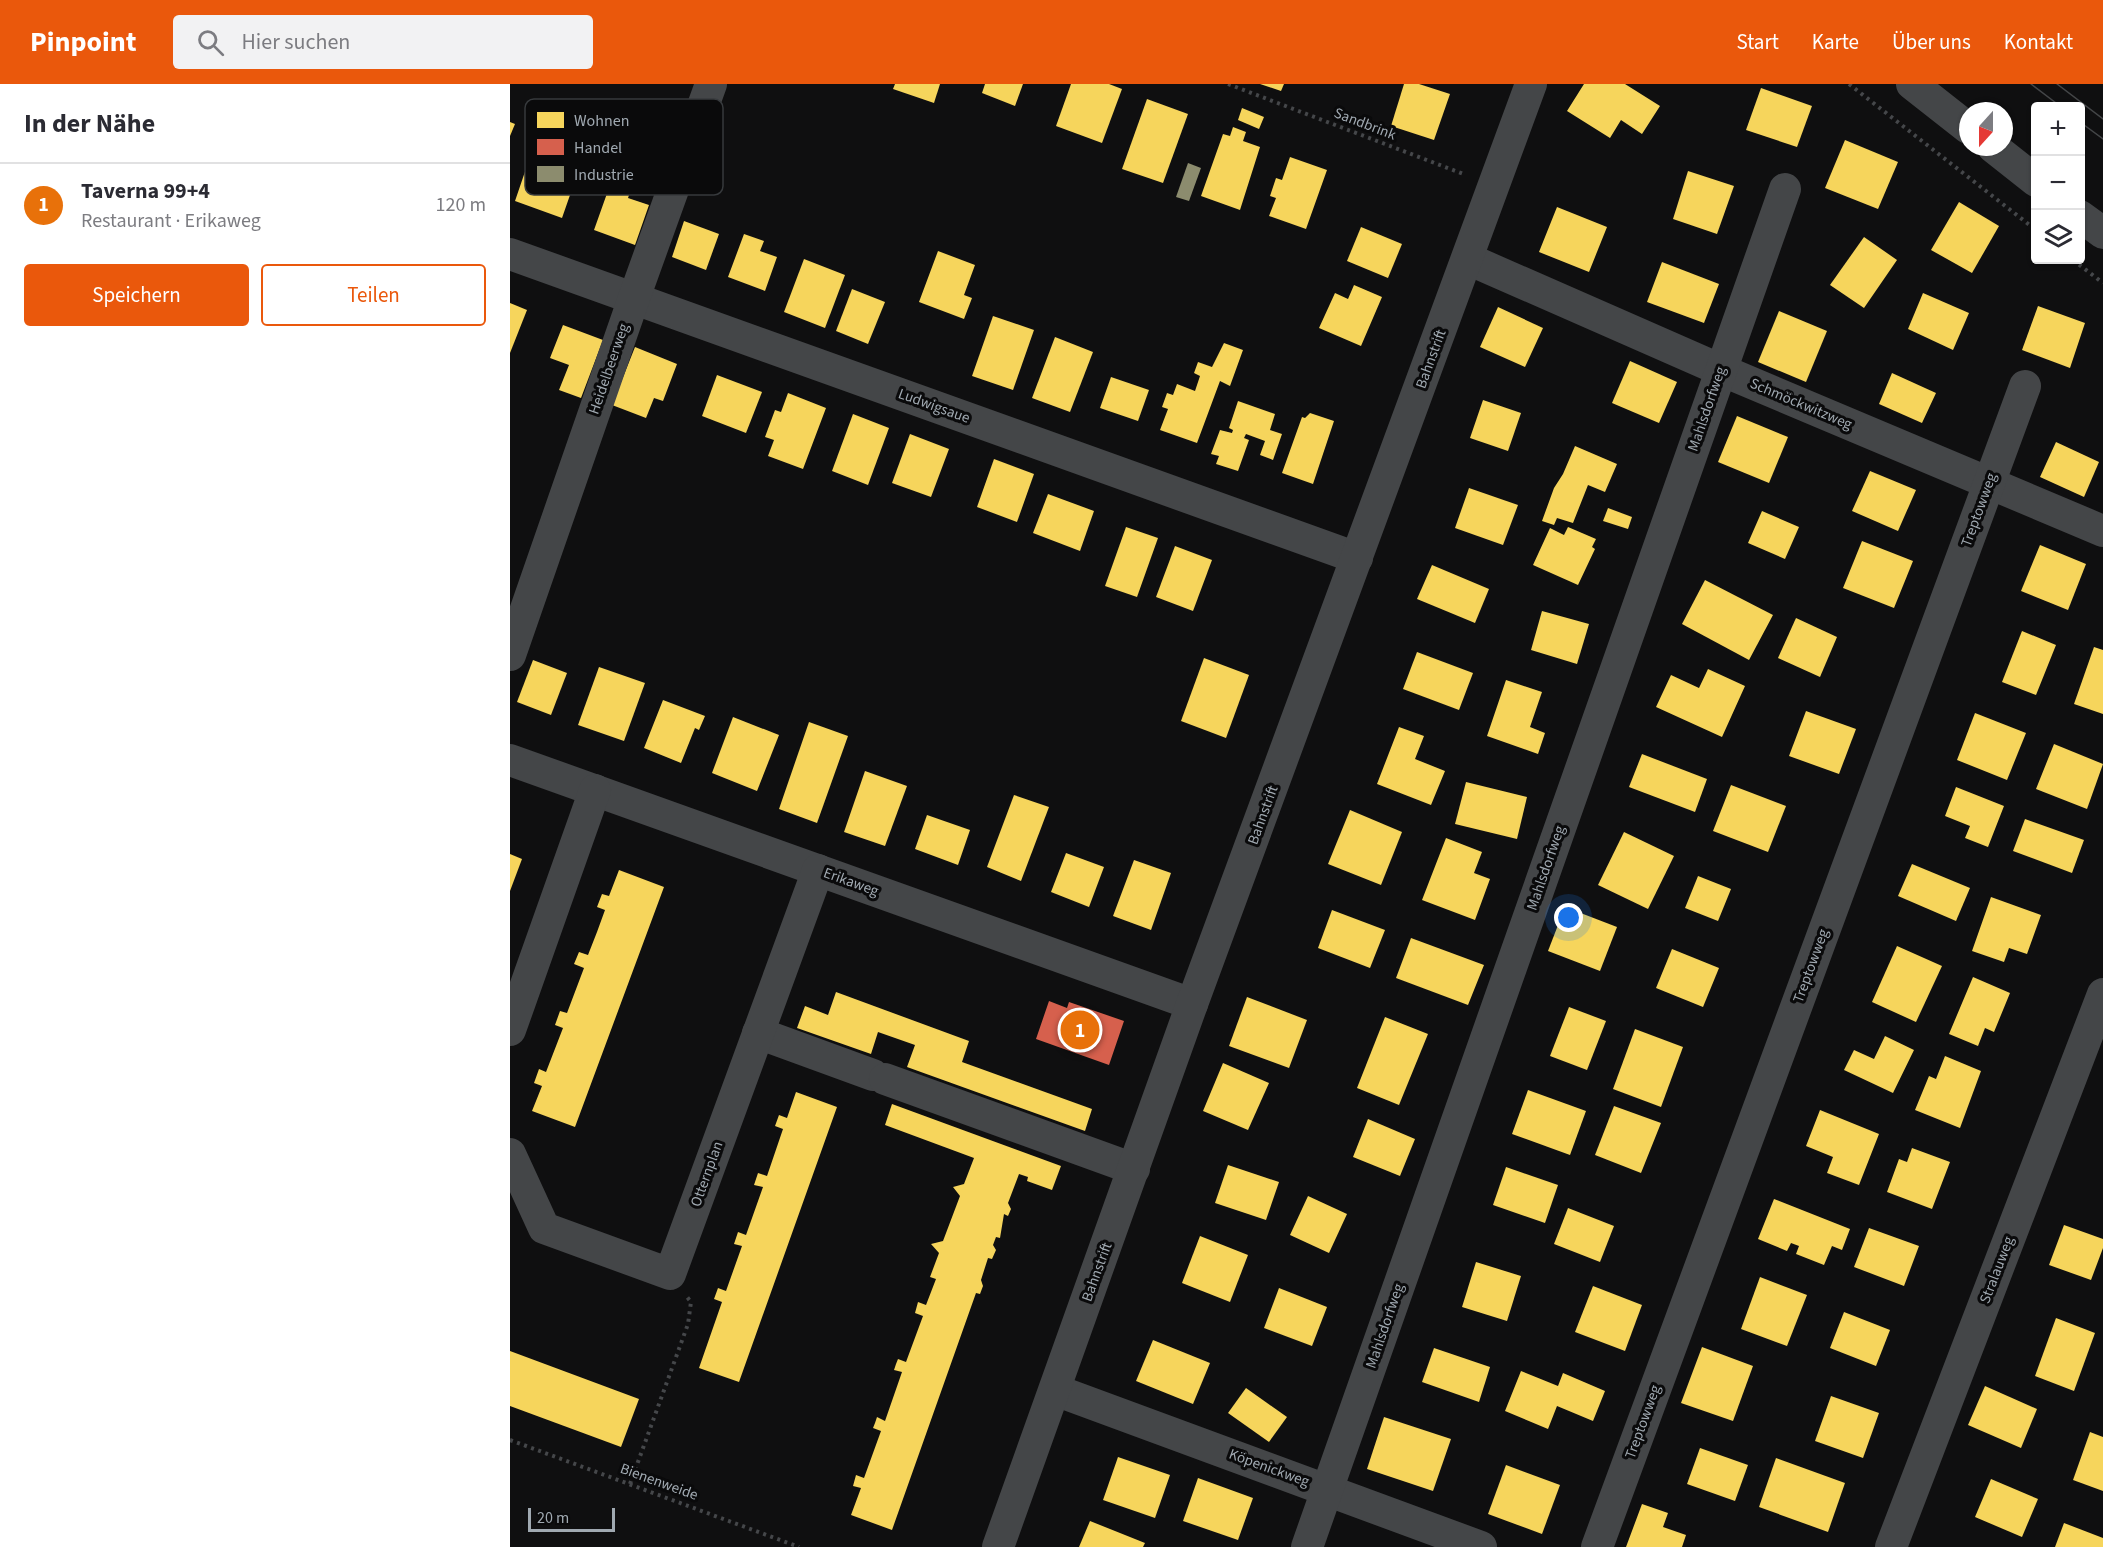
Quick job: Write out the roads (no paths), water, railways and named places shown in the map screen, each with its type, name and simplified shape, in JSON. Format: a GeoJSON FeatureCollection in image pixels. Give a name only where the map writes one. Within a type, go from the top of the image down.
{"type":"FeatureCollection","features":[{"type":"Feature","properties":{"kind":"street","name":"Heidelbeerweg"},"geometry":{"type":"LineString","coordinates":[[706,99],[711,84]]}},
{"type":"Feature","properties":{"kind":"street","name":"Bahnstrift"},"geometry":{"type":"LineString","coordinates":[[998,1547],[1192,1004],[1531,84]]}},
{"type":"Feature","properties":{"kind":"street"},"geometry":{"type":"LineString","coordinates":[[1912,84],[1959,121]]}},
{"type":"Feature","properties":{"kind":"street"},"geometry":{"type":"LineString","coordinates":[[2004,156],[2031,177]]}},
{"type":"Feature","properties":{"kind":"street","name":"Mahlsdorfweg"},"geometry":{"type":"LineString","coordinates":[[1307,1547],[1785,189]]}},
{"type":"Feature","properties":{"kind":"street","name":"Heidelbeerweg"},"geometry":{"type":"LineString","coordinates":[[510,655],[671,195]]}},
{"type":"Feature","properties":{"kind":"street"},"geometry":{"type":"LineString","coordinates":[[2085,220],[2103,233]]}},
{"type":"Feature","properties":{"kind":"street","name":"Ludwigsaue"},"geometry":{"type":"LineString","coordinates":[[510,254],[1357,558]]}},
{"type":"Feature","properties":{"kind":"street","name":"Schmöckwitzweg"},"geometry":{"type":"LineString","coordinates":[[1468,259],[1721,370],[2103,531]]}},
{"type":"Feature","properties":{"kind":"street","name":"Treptowweg"},"geometry":{"type":"LineString","coordinates":[[1597,1547],[2025,386]]}},
{"type":"Feature","properties":{"kind":"street","name":"Erikaweg"},"geometry":{"type":"LineString","coordinates":[[510,760],[1192,1004]]}},
{"type":"Feature","properties":{"kind":"street"},"geometry":{"type":"LineString","coordinates":[[510,1030],[595,790]]}},
{"type":"Feature","properties":{"kind":"street","name":"Otternplan"},"geometry":{"type":"LineString","coordinates":[[510,1154],[544,1228],[670,1274],[818,870]]}},
{"type":"Feature","properties":{"kind":"street","name":"Stralauweg"},"geometry":{"type":"LineString","coordinates":[[1891,1547],[2103,994]]}},
{"type":"Feature","properties":{"kind":"street"},"geometry":{"type":"LineString","coordinates":[[758,1034],[1134,1169]]}},
{"type":"Feature","properties":{"kind":"street","name":"Köpenickweg"},"geometry":{"type":"LineString","coordinates":[[1055,1390],[1482,1547]]}},
{"type":"Feature","properties":{"kind":"tram line"},"geometry":{"type":"LineString","coordinates":[[2031,84],[2055,102]]}},
{"type":"Feature","properties":{"kind":"tram line"},"geometry":{"type":"LineString","coordinates":[[2057,84],[2103,119]]}},
{"type":"Feature","properties":{"kind":"tram line"},"geometry":{"type":"LineString","coordinates":[[2085,126],[2103,139]]}},
{"type":"Feature","properties":{"kind":"place","name":"Taverna 99+4"},"geometry":{"type":"Point","coordinates":[1080,1030]}}]}
